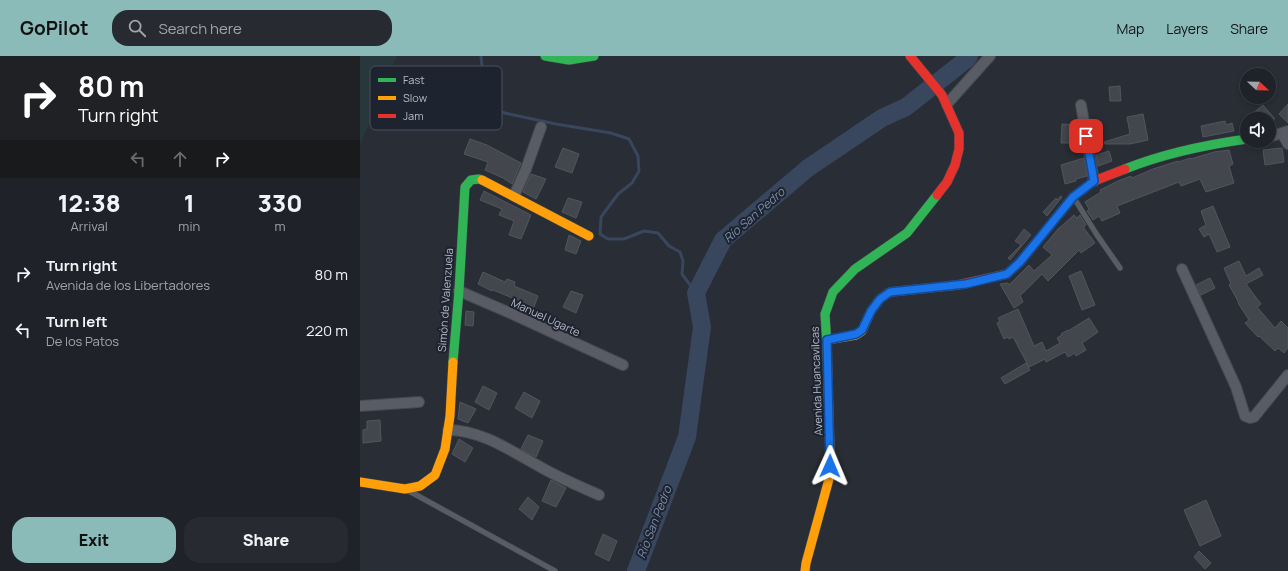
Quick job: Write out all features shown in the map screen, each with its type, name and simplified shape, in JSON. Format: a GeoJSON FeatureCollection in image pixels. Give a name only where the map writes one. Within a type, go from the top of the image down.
{"type":"FeatureCollection","features":[{"type":"Feature","properties":{"kind":"street"},"geometry":{"type":"LineString","coordinates":[[545,56],[569,60],[594,56]]}},
{"type":"Feature","properties":{"kind":"street"},"geometry":{"type":"LineString","coordinates":[[948,104],[990,56]]}},
{"type":"Feature","properties":{"kind":"street","name":"Avenida Huancavilcas"},"geometry":{"type":"LineString","coordinates":[[805,571],[829,479],[830,445],[825,314],[833,292],[855,269],[907,233],[947,182],[955,165],[959,149],[959,133],[948,104],[913,59]]}},
{"type":"Feature","properties":{"kind":"street"},"geometry":{"type":"LineString","coordinates":[[1081,105],[1094,181]]}},
{"type":"Feature","properties":{"kind":"street"},"geometry":{"type":"LineString","coordinates":[[514,196],[526,169],[541,127]]}},
{"type":"Feature","properties":{"kind":"street"},"geometry":{"type":"LineString","coordinates":[[1285,132],[1288,144]]}},
{"type":"Feature","properties":{"kind":"street"},"geometry":{"type":"LineString","coordinates":[[827,340],[856,334],[862,330],[871,311],[880,299],[890,292],[966,284],[1007,274],[1020,262],[1073,197],[1094,181],[1153,158],[1210,144],[1240,140]]}},
{"type":"Feature","properties":{"kind":"street","name":"Simón de Valenzuela"},"geometry":{"type":"LineString","coordinates":[[360,482],[404,489],[420,486],[435,475],[446,449],[459,291],[465,187],[471,180],[479,179],[589,236]]}},
{"type":"Feature","properties":{"kind":"street"},"geometry":{"type":"LineString","coordinates":[[1182,269],[1236,387],[1245,416],[1250,418],[1254,417],[1288,375]]}},
{"type":"Feature","properties":{"kind":"street","name":"Manuel Ugarte"},"geometry":{"type":"LineString","coordinates":[[459,291],[623,365]]}},
{"type":"Feature","properties":{"kind":"street"},"geometry":{"type":"LineString","coordinates":[[360,406],[419,402]]}},
{"type":"Feature","properties":{"kind":"street"},"geometry":{"type":"LineString","coordinates":[[448,430],[461,430],[493,442],[545,470],[599,496]]}},
{"type":"Feature","properties":{"kind":"lane"},"geometry":{"type":"LineString","coordinates":[[1073,197],[1096,235],[1120,268]]}},
{"type":"Feature","properties":{"kind":"lane"},"geometry":{"type":"LineString","coordinates":[[404,489],[555,571]]}},
{"type":"Feature","properties":{"kind":"shaded area"},"geometry":{"type":"Polygon","coordinates":[[[360,56],[397,56],[393,66],[370,66],[370,121],[360,145],[360,56]]]}},
{"type":"Feature","properties":{"kind":"building"},"geometry":{"type":"Polygon","coordinates":[[[1120,86],[1121,101],[1110,101],[1109,87],[1120,86]]]}},
{"type":"Feature","properties":{"kind":"building"},"geometry":{"type":"Polygon","coordinates":[[[1288,104],[1288,123],[1279,114],[1288,104]]]}},
{"type":"Feature","properties":{"kind":"building"},"geometry":{"type":"Polygon","coordinates":[[[1263,105],[1269,112],[1254,112],[1263,105]]]}},
{"type":"Feature","properties":{"kind":"building"},"geometry":{"type":"Polygon","coordinates":[[[1143,114],[1148,140],[1130,144],[1105,144],[1104,142],[1130,134],[1127,117],[1143,114]]]}},
{"type":"Feature","properties":{"kind":"building"},"geometry":{"type":"Polygon","coordinates":[[[1225,121],[1226,125],[1232,123],[1234,131],[1203,137],[1201,126],[1225,121]]]}},
{"type":"Feature","properties":{"kind":"building"},"geometry":{"type":"Polygon","coordinates":[[[1062,124],[1078,125],[1081,143],[1061,143],[1062,124]]]}},
{"type":"Feature","properties":{"kind":"building"},"geometry":{"type":"Polygon","coordinates":[[[470,139],[487,145],[521,163],[512,184],[485,170],[488,162],[464,154],[470,139]]]}},
{"type":"Feature","properties":{"kind":"building"},"geometry":{"type":"Polygon","coordinates":[[[563,148],[579,154],[572,173],[555,167],[563,148]]]}},
{"type":"Feature","properties":{"kind":"building"},"geometry":{"type":"Polygon","coordinates":[[[1282,148],[1284,162],[1265,165],[1263,150],[1282,148]]]}},
{"type":"Feature","properties":{"kind":"building"},"geometry":{"type":"Polygon","coordinates":[[[1229,150],[1233,164],[1229,166],[1234,183],[1206,192],[1200,179],[1181,186],[1179,182],[1117,206],[1120,213],[1102,221],[1099,216],[1093,220],[1087,211],[1089,209],[1085,202],[1101,192],[1100,190],[1118,181],[1131,176],[1132,178],[1178,161],[1191,159],[1214,152],[1229,150]]]}},
{"type":"Feature","properties":{"kind":"building"},"geometry":{"type":"Polygon","coordinates":[[[1109,151],[1112,161],[1098,166],[1096,155],[1109,151]]]}},
{"type":"Feature","properties":{"kind":"building"},"geometry":{"type":"Polygon","coordinates":[[[1084,158],[1087,176],[1065,184],[1061,165],[1084,158]]]}},
{"type":"Feature","properties":{"kind":"building"},"geometry":{"type":"Polygon","coordinates":[[[531,174],[546,179],[536,199],[523,192],[531,174]]]}},
{"type":"Feature","properties":{"kind":"building"},"geometry":{"type":"Polygon","coordinates":[[[484,191],[531,215],[521,239],[509,235],[514,221],[499,215],[502,209],[480,200],[484,191]]]}},
{"type":"Feature","properties":{"kind":"building"},"geometry":{"type":"Polygon","coordinates":[[[1061,196],[1062,197],[1047,216],[1043,212],[1056,198],[1057,200],[1061,196]]]}},
{"type":"Feature","properties":{"kind":"building"},"geometry":{"type":"Polygon","coordinates":[[[568,198],[582,202],[576,218],[562,212],[568,198]]]}},
{"type":"Feature","properties":{"kind":"building"},"geometry":{"type":"Polygon","coordinates":[[[1213,206],[1230,247],[1217,252],[1209,234],[1204,237],[1199,229],[1206,225],[1201,211],[1213,206]]]}},
{"type":"Feature","properties":{"kind":"building"},"geometry":{"type":"Polygon","coordinates":[[[1074,215],[1077,218],[1080,215],[1086,225],[1084,228],[1095,243],[1081,253],[1079,250],[1048,281],[1042,274],[1020,295],[1023,302],[1014,308],[1000,284],[1008,283],[1009,285],[1029,265],[1034,271],[1052,255],[1043,247],[1058,229],[1074,215]]]}},
{"type":"Feature","properties":{"kind":"building"},"geometry":{"type":"Polygon","coordinates":[[[1024,229],[1031,235],[1010,260],[1008,258],[1021,245],[1015,241],[1024,229]]]}},
{"type":"Feature","properties":{"kind":"building"},"geometry":{"type":"Polygon","coordinates":[[[569,235],[581,241],[576,254],[565,250],[569,235]]]}},
{"type":"Feature","properties":{"kind":"building"},"geometry":{"type":"Polygon","coordinates":[[[1239,261],[1246,276],[1259,268],[1263,275],[1246,284],[1261,304],[1257,307],[1275,328],[1281,321],[1288,328],[1288,348],[1284,353],[1278,348],[1275,351],[1259,336],[1258,337],[1245,323],[1249,320],[1229,285],[1231,284],[1224,268],[1239,261]]]}},
{"type":"Feature","properties":{"kind":"building"},"geometry":{"type":"Polygon","coordinates":[[[1081,271],[1095,305],[1082,310],[1069,276],[1081,271]]]}},
{"type":"Feature","properties":{"kind":"building"},"geometry":{"type":"Polygon","coordinates":[[[483,272],[505,282],[507,279],[515,282],[514,286],[538,296],[532,312],[518,305],[520,301],[493,290],[492,291],[478,284],[483,272]]]}},
{"type":"Feature","properties":{"kind":"building"},"geometry":{"type":"Polygon","coordinates":[[[1210,278],[1215,288],[1201,295],[1196,285],[1210,278]]]}},
{"type":"Feature","properties":{"kind":"building"},"geometry":{"type":"Polygon","coordinates":[[[571,291],[583,295],[576,313],[563,307],[571,291]]]}},
{"type":"Feature","properties":{"kind":"building"},"geometry":{"type":"Polygon","coordinates":[[[1018,309],[1034,346],[1042,342],[1046,351],[1060,343],[1057,338],[1062,335],[1061,334],[1089,318],[1098,332],[1082,343],[1086,350],[1076,356],[1075,353],[1068,357],[1065,352],[1046,362],[1045,359],[1029,367],[1013,337],[1004,339],[997,323],[1000,321],[998,318],[1018,309]]]}},
{"type":"Feature","properties":{"kind":"building"},"geometry":{"type":"Polygon","coordinates":[[[466,311],[474,312],[473,326],[465,325],[466,311]]]}},
{"type":"Feature","properties":{"kind":"building"},"geometry":{"type":"Polygon","coordinates":[[[1026,363],[1030,370],[1005,384],[1001,378],[1026,363]]]}},
{"type":"Feature","properties":{"kind":"building"},"geometry":{"type":"Polygon","coordinates":[[[483,386],[497,393],[489,410],[475,402],[483,386]]]}},
{"type":"Feature","properties":{"kind":"building"},"geometry":{"type":"Polygon","coordinates":[[[524,392],[540,401],[532,418],[515,408],[524,392]]]}},
{"type":"Feature","properties":{"kind":"building"},"geometry":{"type":"Polygon","coordinates":[[[460,402],[476,409],[468,423],[458,419],[460,402]]]}},
{"type":"Feature","properties":{"kind":"building"},"geometry":{"type":"Polygon","coordinates":[[[380,420],[381,441],[363,443],[363,430],[367,429],[367,421],[380,420]]]}},
{"type":"Feature","properties":{"kind":"building"},"geometry":{"type":"Polygon","coordinates":[[[528,435],[543,441],[536,457],[521,449],[528,435]]]}},
{"type":"Feature","properties":{"kind":"building"},"geometry":{"type":"Polygon","coordinates":[[[459,439],[473,448],[465,462],[452,454],[459,439]]]}},
{"type":"Feature","properties":{"kind":"building"},"geometry":{"type":"Polygon","coordinates":[[[551,480],[566,488],[556,507],[542,501],[551,480]]]}},
{"type":"Feature","properties":{"kind":"building"},"geometry":{"type":"Polygon","coordinates":[[[528,497],[539,507],[532,520],[519,509],[528,497]]]}},
{"type":"Feature","properties":{"kind":"building"},"geometry":{"type":"Polygon","coordinates":[[[1206,500],[1221,536],[1200,546],[1184,510],[1206,500]]]}},
{"type":"Feature","properties":{"kind":"building"},"geometry":{"type":"Polygon","coordinates":[[[603,534],[617,541],[609,561],[595,554],[603,534]]]}},
{"type":"Feature","properties":{"kind":"building"},"geometry":{"type":"Polygon","coordinates":[[[1199,551],[1211,563],[1205,569],[1194,557],[1199,551]]]}},
{"type":"Feature","properties":{"kind":"waterway"},"geometry":{"type":"LineString","coordinates":[[481,56],[482,66]]}},
{"type":"Feature","properties":{"kind":"waterway","name":"Río San Pedro"},"geometry":{"type":"LineString","coordinates":[[636,571],[687,437],[702,327],[696,293],[723,240],[808,168],[882,118],[906,107],[969,56]]}},
{"type":"Feature","properties":{"kind":"waterway"},"geometry":{"type":"LineString","coordinates":[[502,112],[556,124],[611,133],[629,139],[638,156],[639,171],[632,183],[618,194],[601,217],[600,234],[608,239],[624,239],[644,231],[658,233],[669,246],[680,252],[683,261],[682,274],[696,293]]}},
{"type":"Feature","properties":{"kind":"traffic: fast"},"geometry":{"type":"LineString","coordinates":[[545,56],[569,60],[594,56]]}},
{"type":"Feature","properties":{"kind":"traffic: fast"},"geometry":{"type":"LineString","coordinates":[[1125,169],[1155,158],[1185,150],[1240,140]]}},
{"type":"Feature","properties":{"kind":"traffic: fast"},"geometry":{"type":"LineString","coordinates":[[453,362],[465,187],[471,180],[482,180]]}},
{"type":"Feature","properties":{"kind":"traffic: fast"},"geometry":{"type":"LineString","coordinates":[[827,346],[825,314],[833,292],[855,269],[907,233],[937,195]]}},
{"type":"Feature","properties":{"kind":"traffic: slow"},"geometry":{"type":"LineString","coordinates":[[482,180],[589,236]]}},
{"type":"Feature","properties":{"kind":"traffic: slow"},"geometry":{"type":"LineString","coordinates":[[827,340],[856,335],[862,331],[871,311],[880,299],[890,292],[958,285]]}},
{"type":"Feature","properties":{"kind":"traffic: slow"},"geometry":{"type":"LineString","coordinates":[[805,571],[829,479],[830,453],[827,346]]}},
{"type":"Feature","properties":{"kind":"traffic: slow"},"geometry":{"type":"LineString","coordinates":[[360,482],[405,489],[420,486],[435,475],[445,449],[450,416],[453,362]]}},
{"type":"Feature","properties":{"kind":"traffic: jam"},"geometry":{"type":"LineString","coordinates":[[910,56],[942,95],[959,133],[959,149],[955,165],[947,182],[937,195]]}},
{"type":"Feature","properties":{"kind":"traffic: jam"},"geometry":{"type":"LineString","coordinates":[[958,285],[1007,274],[1020,262],[1073,197],[1094,181],[1125,169]]}},
{"type":"Feature","properties":{"kind":"route"},"geometry":{"type":"LineString","coordinates":[[830,466],[827,340],[856,334],[862,330],[871,311],[880,299],[890,292],[966,284],[1007,274],[1020,262],[1073,197],[1094,181],[1086,136]]}}]}
